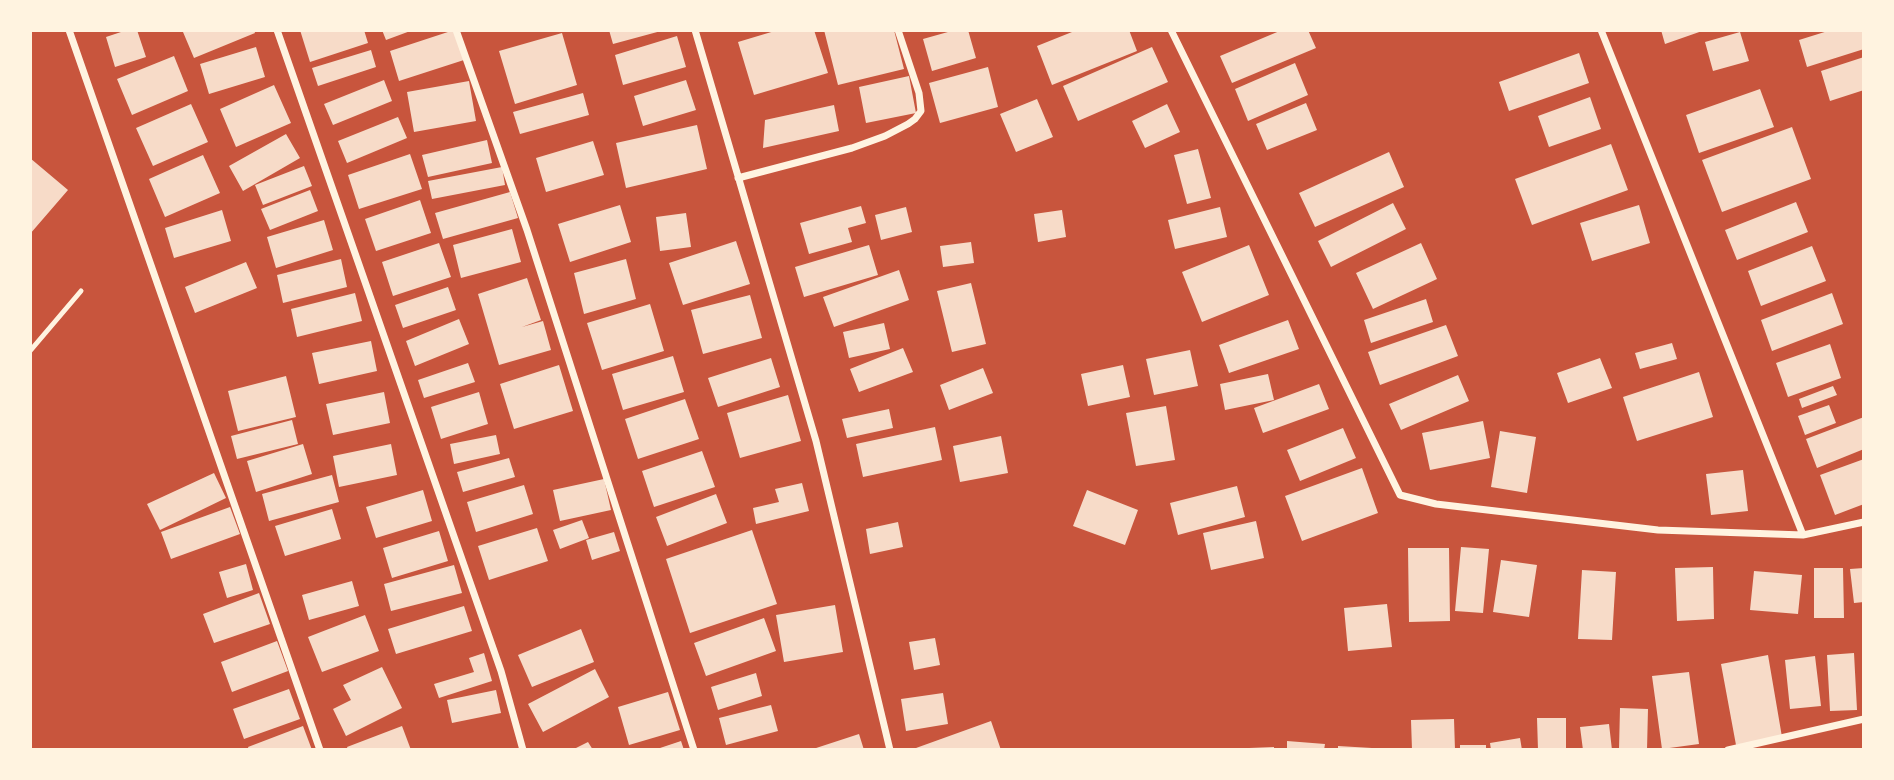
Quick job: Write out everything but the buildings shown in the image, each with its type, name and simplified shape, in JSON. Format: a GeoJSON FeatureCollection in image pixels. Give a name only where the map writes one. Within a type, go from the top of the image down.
{"type":"FeatureCollection","features":[{"type":"Feature","properties":{"kind":"street"},"geometry":{"type":"LineString","coordinates":[[69,30],[320,750]]}},
{"type":"Feature","properties":{"kind":"street"},"geometry":{"type":"LineString","coordinates":[[277,30],[501,671],[523,750]]}},
{"type":"Feature","properties":{"kind":"street"},"geometry":{"type":"LineString","coordinates":[[456,30],[527,230],[694,750]]}},
{"type":"Feature","properties":{"kind":"street"},"geometry":{"type":"LineString","coordinates":[[695,30],[816,441],[890,750]]}},
{"type":"Feature","properties":{"kind":"street"},"geometry":{"type":"LineString","coordinates":[[738,178],[852,148],[885,136],[915,119],[921,111],[919,93],[898,30]]}},
{"type":"Feature","properties":{"kind":"street"},"geometry":{"type":"LineString","coordinates":[[1171,30],[1401,495],[1436,504],[1658,530],[1804,535],[1864,522]]}},
{"type":"Feature","properties":{"kind":"street"},"geometry":{"type":"LineString","coordinates":[[1601,30],[1804,535]]}},
{"type":"Feature","properties":{"kind":"street"},"geometry":{"type":"LineString","coordinates":[[1728,750],[1864,719]]}},
{"type":"Feature","properties":{"kind":"lane"},"geometry":{"type":"LineString","coordinates":[[30,351],[81,291]]}}]}
